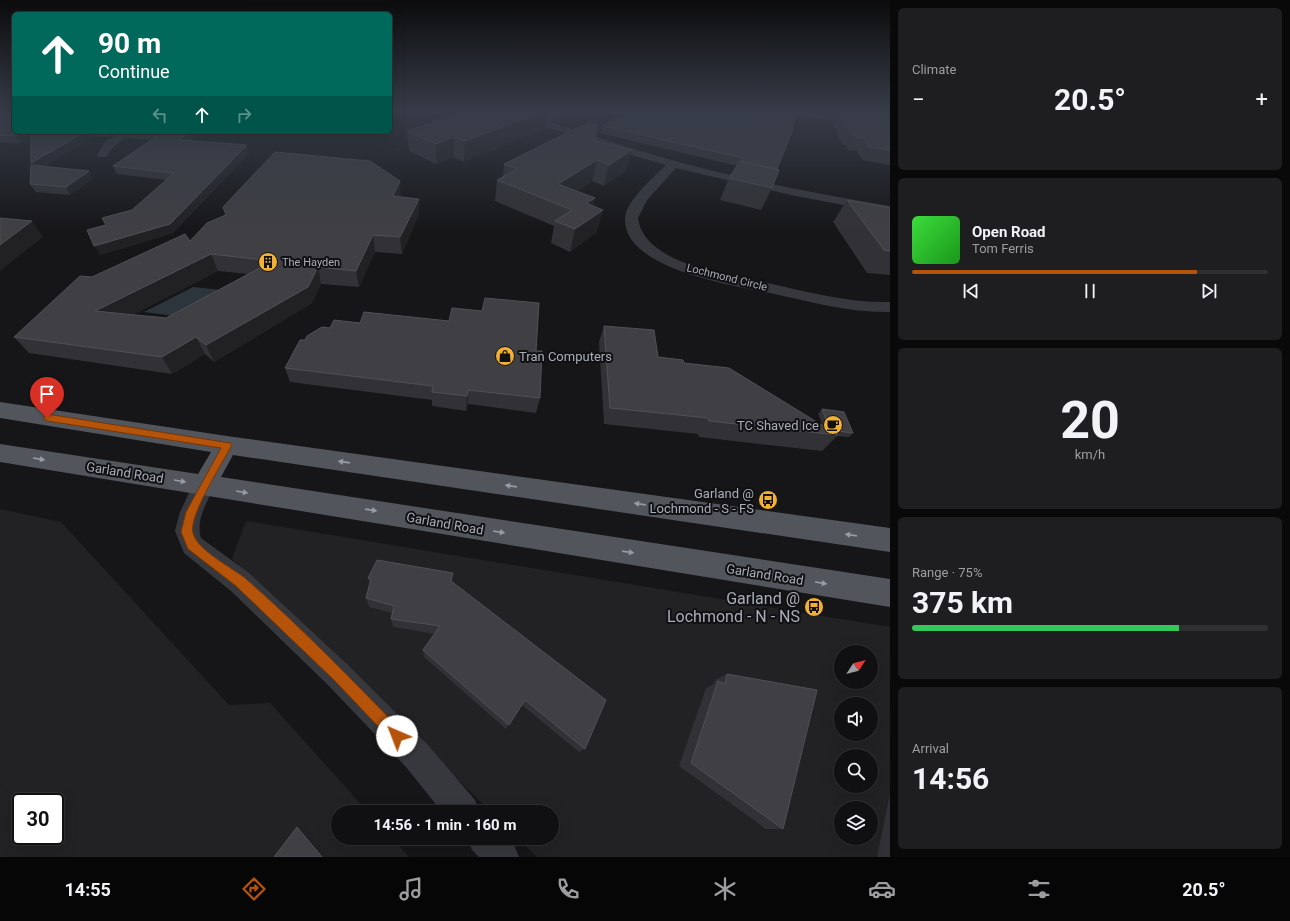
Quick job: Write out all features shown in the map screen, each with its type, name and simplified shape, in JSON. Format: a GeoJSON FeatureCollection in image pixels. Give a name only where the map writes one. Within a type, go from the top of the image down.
{"type":"FeatureCollection","features":[{"type":"Feature","properties":{"kind":"main road"},"geometry":{"type":"LineString","coordinates":[[0,410],[227,445],[890,540]]}},
{"type":"Feature","properties":{"kind":"main road"},"geometry":{"type":"LineString","coordinates":[[204,485],[227,445]]}},
{"type":"Feature","properties":{"kind":"main road","name":"Garland Road"},"geometry":{"type":"LineString","coordinates":[[0,453],[890,593]]}},
{"type":"Feature","properties":{"kind":"street"},"geometry":{"type":"LineString","coordinates":[[102,155],[103,151]]}},
{"type":"Feature","properties":{"kind":"street"},"geometry":{"type":"LineString","coordinates":[[631,151],[674,164],[785,190],[890,210]]}},
{"type":"Feature","properties":{"kind":"street","name":"Lochmond Circle"},"geometry":{"type":"LineString","coordinates":[[674,164],[637,204],[631,218],[634,234],[654,252],[675,263],[705,274],[849,305],[890,307]]}},
{"type":"Feature","properties":{"kind":"street"},"geometry":{"type":"LineString","coordinates":[[204,485],[191,512],[188,525],[187,532],[192,545],[240,582],[338,675],[417,756],[457,805]]}},
{"type":"Feature","properties":{"kind":"street"},"geometry":{"type":"LineString","coordinates":[[491,845],[502,857]]}},
{"type":"Feature","properties":{"kind":"shaded area"},"geometry":{"type":"Polygon","coordinates":[[[193,287],[222,290],[175,316],[144,312],[193,287]]]}},
{"type":"Feature","properties":{"kind":"shaded area"},"geometry":{"type":"Polygon","coordinates":[[[0,509],[61,522],[229,705],[270,703],[362,805],[331,805],[331,845],[398,845],[409,857],[0,857],[0,509]]]}},
{"type":"Feature","properties":{"kind":"shaded area"},"geometry":{"type":"Polygon","coordinates":[[[246,521],[890,627],[890,857],[537,857],[524,845],[559,845],[559,805],[484,805],[232,559],[246,521]]]}},
{"type":"Feature","properties":{"kind":"building"},"geometry":{"type":"Polygon","coordinates":[[[31,151],[52,151],[31,163],[31,151]]]}},
{"type":"Feature","properties":{"kind":"building"},"geometry":{"type":"Polygon","coordinates":[[[135,151],[241,151],[170,224],[94,246],[87,230],[106,225],[102,218],[132,210],[174,173],[113,166],[135,151]]]}},
{"type":"Feature","properties":{"kind":"building"},"geometry":{"type":"Polygon","coordinates":[[[530,151],[630,151],[609,165],[597,160],[558,184],[595,198],[586,203],[603,210],[575,229],[555,221],[572,210],[497,180],[517,169],[504,164],[530,151]]]}},
{"type":"Feature","properties":{"kind":"building"},"geometry":{"type":"Polygon","coordinates":[[[712,151],[784,151],[777,169],[741,162],[743,158],[712,151]]]}},
{"type":"Feature","properties":{"kind":"building","name":"The Hayden"},"geometry":{"type":"Polygon","coordinates":[[[275,152],[370,161],[400,181],[393,196],[419,199],[400,237],[373,235],[356,271],[318,267],[308,287],[206,345],[196,337],[162,357],[14,337],[80,276],[92,277],[185,234],[190,241],[207,223],[226,215],[223,207],[275,152]],[[211,254],[95,311],[166,318],[273,261],[211,254]]]}},
{"type":"Feature","properties":{"kind":"building"},"geometry":{"type":"Polygon","coordinates":[[[740,161],[779,170],[772,188],[729,178],[740,161]]]}},
{"type":"Feature","properties":{"kind":"building"},"geometry":{"type":"Polygon","coordinates":[[[31,165],[89,171],[66,187],[30,184],[31,165]]]}},
{"type":"Feature","properties":{"kind":"building"},"geometry":{"type":"Polygon","coordinates":[[[847,200],[890,208],[890,251],[884,250],[847,200]]]}},
{"type":"Feature","properties":{"kind":"building"},"geometry":{"type":"Polygon","coordinates":[[[0,218],[32,221],[0,245],[0,218]]]}},
{"type":"Feature","properties":{"kind":"building"},"geometry":{"type":"Polygon","coordinates":[[[485,298],[539,303],[536,351],[542,351],[540,398],[468,390],[467,396],[432,392],[433,386],[285,368],[300,340],[305,340],[307,336],[322,327],[330,328],[334,320],[360,323],[364,312],[449,321],[452,308],[482,311],[485,298]]]}},
{"type":"Feature","properties":{"kind":"building"},"geometry":{"type":"Polygon","coordinates":[[[604,326],[654,330],[658,357],[683,360],[684,363],[729,368],[838,435],[709,421],[708,418],[610,408],[604,326]]]}},
{"type":"Feature","properties":{"kind":"building"},"geometry":{"type":"Polygon","coordinates":[[[822,409],[844,412],[853,433],[830,430],[822,409]]]}},
{"type":"Feature","properties":{"kind":"building"},"geometry":{"type":"Polygon","coordinates":[[[377,560],[453,573],[451,581],[606,700],[585,749],[525,700],[509,725],[423,650],[440,626],[391,619],[394,606],[366,598],[371,579],[368,578],[377,560]]]}},
{"type":"Feature","properties":{"kind":"building"},"geometry":{"type":"Polygon","coordinates":[[[727,674],[817,690],[783,829],[691,763],[718,681],[725,684],[727,674]]]}},
{"type":"Feature","properties":{"kind":"building"},"geometry":{"type":"Polygon","coordinates":[[[297,827],[322,857],[274,857],[297,827]]]}},
{"type":"Feature","properties":{"kind":"place","name":"The Hayden"},"geometry":{"type":"Point","coordinates":[268,262]}},
{"type":"Feature","properties":{"kind":"place","name":"Tran Computers"},"geometry":{"type":"Point","coordinates":[505,356]}},
{"type":"Feature","properties":{"kind":"place","name":"TC Shaved Ice"},"geometry":{"type":"Point","coordinates":[833,425]}},
{"type":"Feature","properties":{"kind":"place","name":"Garland @ Lochmond - S - FS"},"geometry":{"type":"Point","coordinates":[768,500]}},
{"type":"Feature","properties":{"kind":"place","name":"Garland @ Lochmond - N - NS"},"geometry":{"type":"Point","coordinates":[814,607]}},
{"type":"Feature","properties":{"kind":"route"},"geometry":{"type":"LineString","coordinates":[[47,418],[227,445],[204,485],[191,512],[187,532],[192,545],[240,582],[338,675],[397,736]]}}]}
